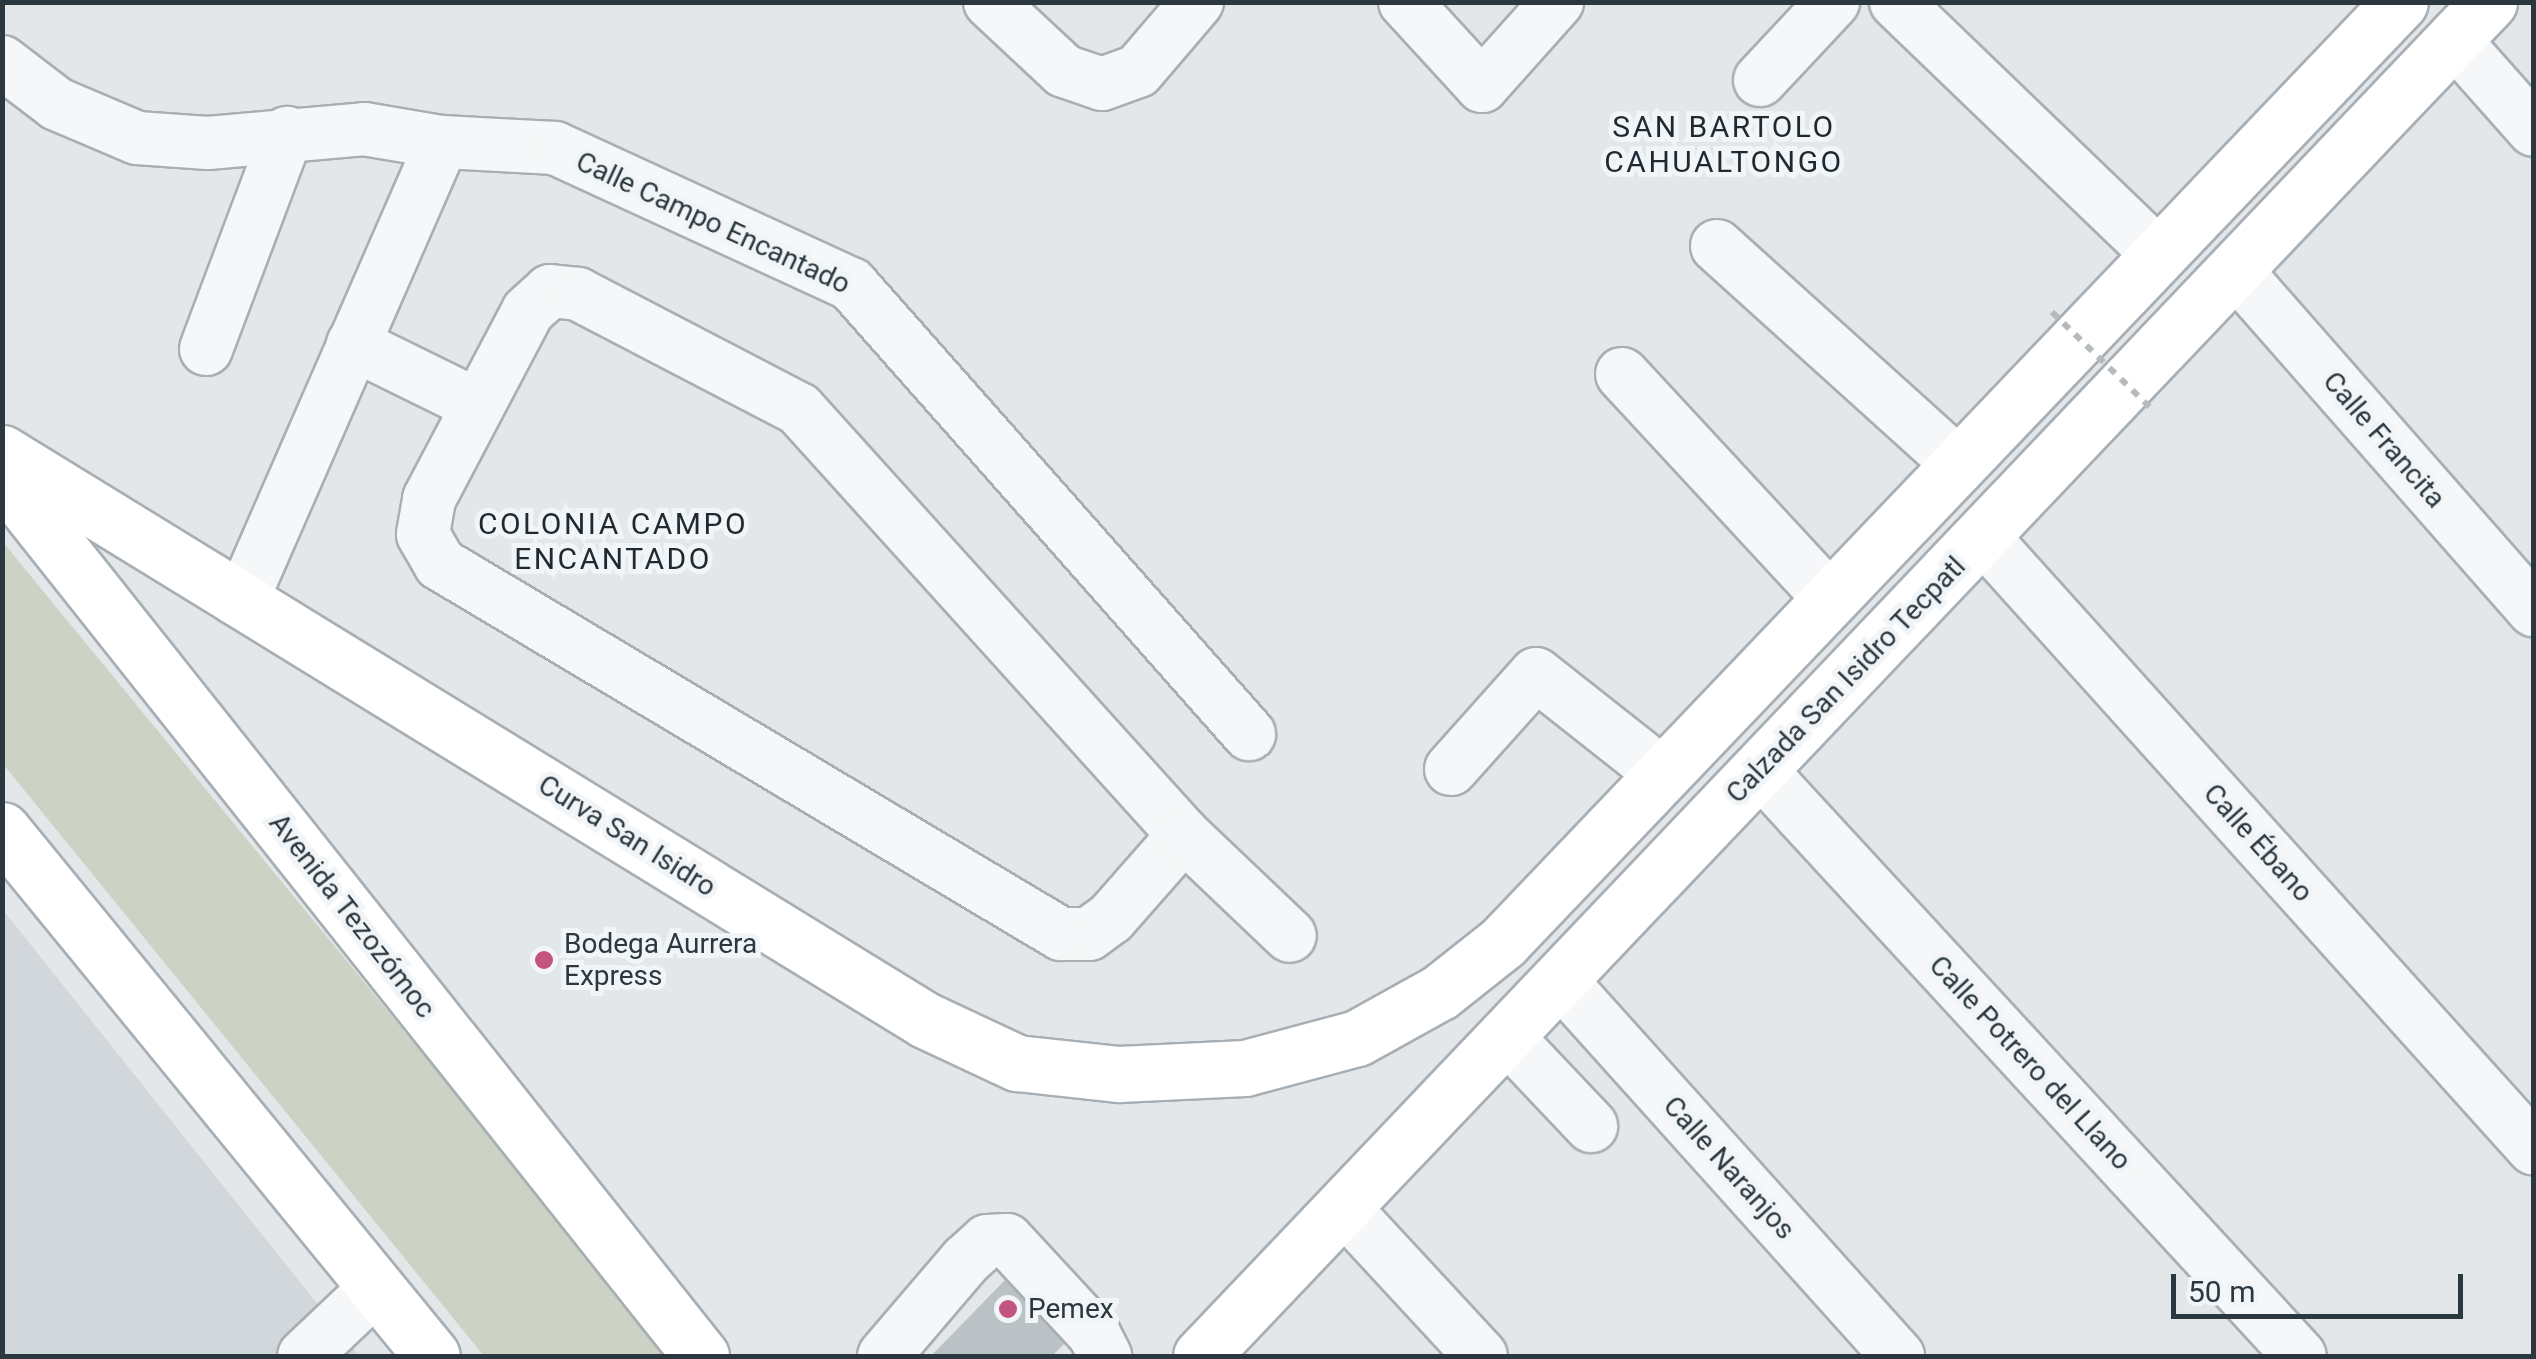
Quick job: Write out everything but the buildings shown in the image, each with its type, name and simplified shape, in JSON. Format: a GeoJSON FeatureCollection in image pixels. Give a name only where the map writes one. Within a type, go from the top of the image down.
{"type":"FeatureCollection","features":[{"type":"Feature","properties":{"kind":"main road"},"geometry":{"type":"LineString","coordinates":[[1664,775],[2400,2]]}},
{"type":"Feature","properties":{"kind":"main road","name":"Calzada San Isidro Tecpatl"},"geometry":{"type":"LineString","coordinates":[[1201,1356],[2471,21]]}},
{"type":"Feature","properties":{"kind":"main road","name":"Curva San Isidro"},"geometry":{"type":"LineString","coordinates":[[2,453],[925,1020],[1016,1063],[1119,1074],[1245,1068],[1357,1038],[1440,992],[1502,942],[1664,775]]}},
{"type":"Feature","properties":{"kind":"main road","name":"Avenida Tezozómoc"},"geometry":{"type":"LineString","coordinates":[[2,476],[701,1356]]}},
{"type":"Feature","properties":{"kind":"main road"},"geometry":{"type":"LineString","coordinates":[[2,830],[432,1356]]}},
{"type":"Feature","properties":{"kind":"street"},"geometry":{"type":"LineString","coordinates":[[990,2],[1064,71],[1102,84],[1138,71],[1197,2]]}},
{"type":"Feature","properties":{"kind":"street"},"geometry":{"type":"LineString","coordinates":[[1405,2],[1482,86],[1557,2]]}},
{"type":"Feature","properties":{"kind":"street"},"geometry":{"type":"LineString","coordinates":[[1760,80],[1832,2]]}},
{"type":"Feature","properties":{"kind":"street"},"geometry":{"type":"LineString","coordinates":[[1896,2],[2159,255]]}},
{"type":"Feature","properties":{"kind":"street"},"geometry":{"type":"LineString","coordinates":[[2471,21],[2534,130]]}},
{"type":"Feature","properties":{"kind":"street","name":"Calle Campo Encantado"},"geometry":{"type":"LineString","coordinates":[[2,62],[57,104],[137,138],[208,143],[364,130],[442,142],[554,148],[852,284],[1249,734]]}},
{"type":"Feature","properties":{"kind":"street"},"geometry":{"type":"LineString","coordinates":[[206,348],[287,134]]}},
{"type":"Feature","properties":{"kind":"street"},"geometry":{"type":"LineString","coordinates":[[242,598],[442,142]]}},
{"type":"Feature","properties":{"kind":"street"},"geometry":{"type":"LineString","coordinates":[[1717,246],[1959,465]]}},
{"type":"Feature","properties":{"kind":"street","name":"Calle Francita"},"geometry":{"type":"LineString","coordinates":[[2235,270],[2534,610]]}},
{"type":"Feature","properties":{"kind":"street"},"geometry":{"type":"LineString","coordinates":[[1184,835],[1111,918],[1089,934],[1061,934],[440,564],[423,534],[428,499],[475,404],[528,312],[550,291],[578,294],[799,409],[1184,835],[1290,936]]}},
{"type":"Feature","properties":{"kind":"street"},"geometry":{"type":"LineString","coordinates":[[353,344],[475,404]]}},
{"type":"Feature","properties":{"kind":"street"},"geometry":{"type":"LineString","coordinates":[[1622,374],[1831,600]]}},
{"type":"Feature","properties":{"kind":"street","name":"Calle Ébano"},"geometry":{"type":"LineString","coordinates":[[1983,537],[2534,1149]]}},
{"type":"Feature","properties":{"kind":"street"},"geometry":{"type":"LineString","coordinates":[[1451,769],[1536,674],[1664,775]]}},
{"type":"Feature","properties":{"kind":"street","name":"Calle Potrero del Llano"},"geometry":{"type":"LineString","coordinates":[[1759,770],[2300,1356]]}},
{"type":"Feature","properties":{"kind":"street","name":"Calle Naranjos"},"geometry":{"type":"LineString","coordinates":[[1560,980],[1898,1356]]}},
{"type":"Feature","properties":{"kind":"street"},"geometry":{"type":"LineString","coordinates":[[1506,1036],[1591,1126]]}},
{"type":"Feature","properties":{"kind":"street"},"geometry":{"type":"LineString","coordinates":[[1344,1207],[1481,1356]]}},
{"type":"Feature","properties":{"kind":"street"},"geometry":{"type":"LineString","coordinates":[[884,1356],[986,1241],[1007,1240],[1090,1349]]}},
{"type":"Feature","properties":{"kind":"street"},"geometry":{"type":"LineString","coordinates":[[304,1356],[376,1288]]}},
{"type":"Feature","properties":{"kind":"path"},"geometry":{"type":"LineString","coordinates":[[2052,312],[2155,412]]}},
{"type":"Feature","properties":{"kind":"shaded area"},"geometry":{"type":"Polygon","coordinates":[[[3,910],[359,1356],[3,1356],[3,910]]]}},
{"type":"Feature","properties":{"kind":"green space"},"geometry":{"type":"Polygon","coordinates":[[[2,541],[671,1356],[484,1356],[3,764],[2,541]]]}},
{"type":"Feature","properties":{"kind":"place","name":"Bodega Aurrera Express"},"geometry":{"type":"Point","coordinates":[544,960]}},
{"type":"Feature","properties":{"kind":"place","name":"Pemex"},"geometry":{"type":"Point","coordinates":[1008,1309]}},
{"type":"Feature","properties":{"kind":"district","name":"SAN BARTOLO CAHUALTONGO"},"geometry":{"type":"Point","coordinates":[1724,144]}},
{"type":"Feature","properties":{"kind":"district","name":"COLONIA CAMPO ENCANTADO"},"geometry":{"type":"Point","coordinates":[613,541]}}]}
